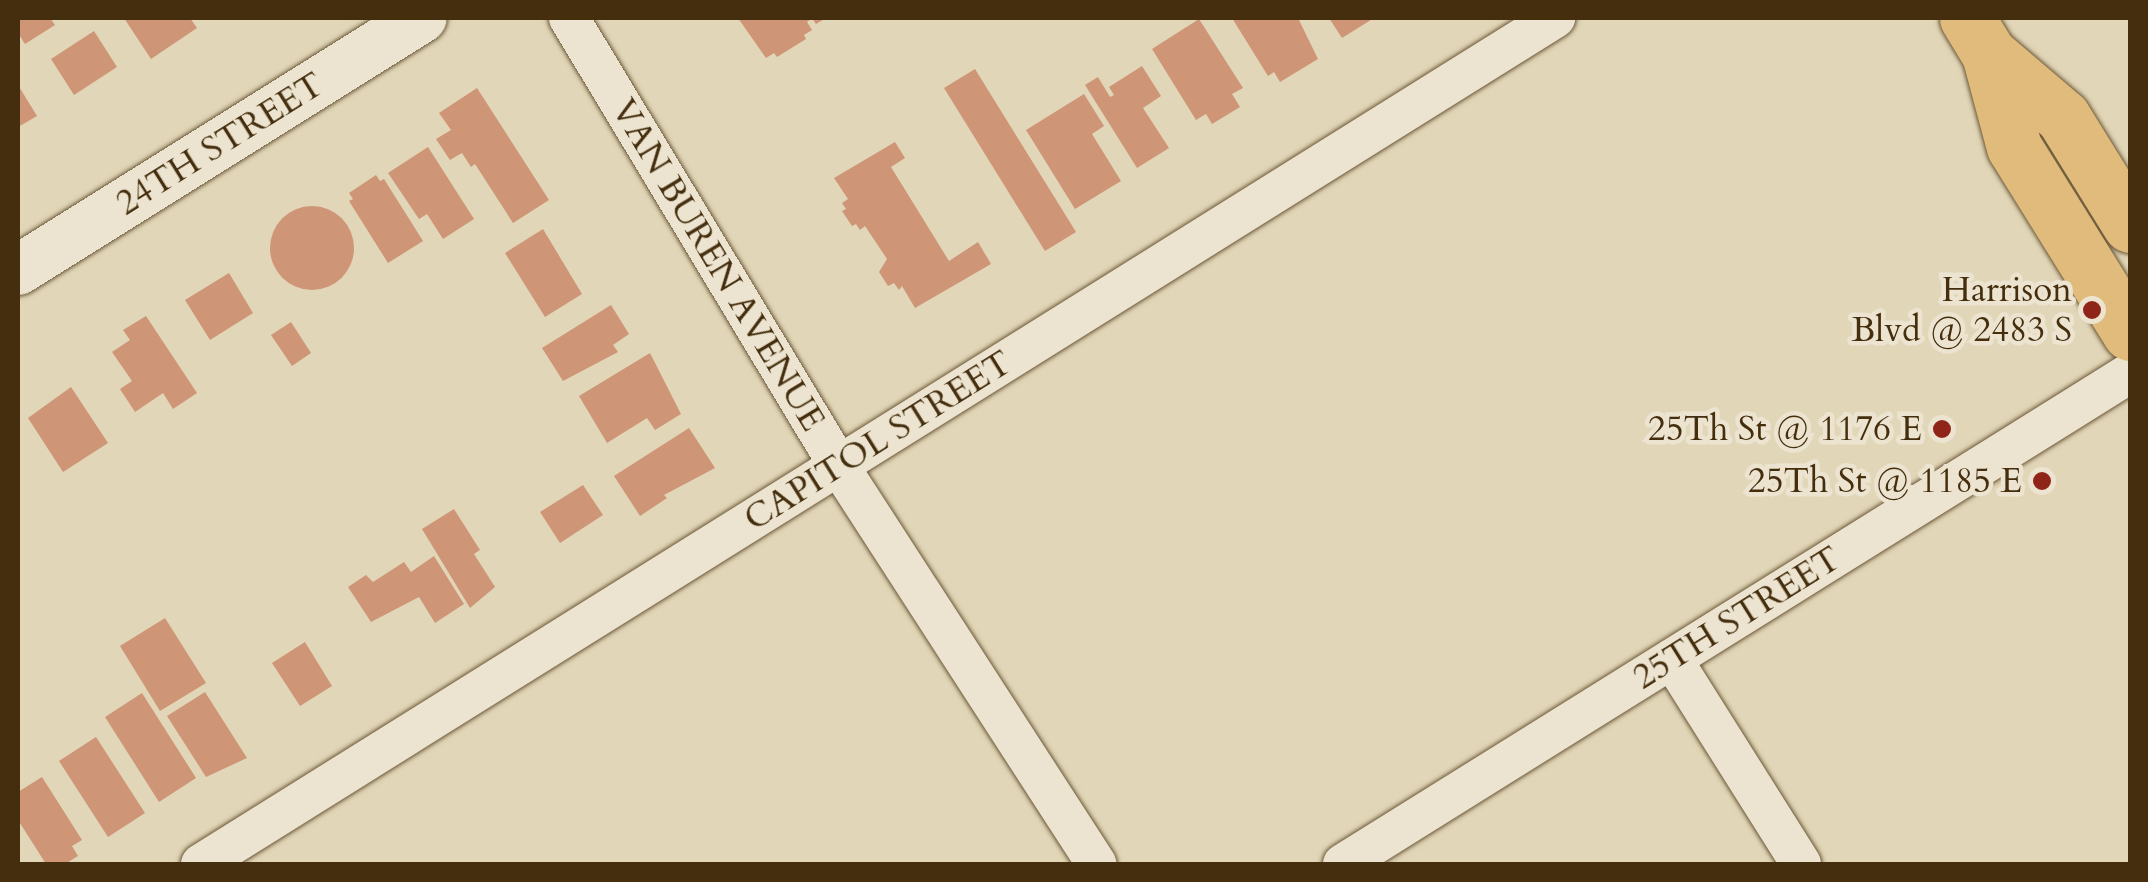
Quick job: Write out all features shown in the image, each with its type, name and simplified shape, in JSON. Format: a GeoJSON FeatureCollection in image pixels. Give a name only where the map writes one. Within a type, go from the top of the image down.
{"type":"FeatureCollection","features":[{"type":"Feature","properties":{"kind":"main road"},"geometry":{"type":"LineString","coordinates":[[1978,36],[2062,117],[2130,225]]}},
{"type":"Feature","properties":{"kind":"main road"},"geometry":{"type":"LineString","coordinates":[[1978,36],[2130,277]]}},
{"type":"Feature","properties":{"kind":"main road"},"geometry":{"type":"LineString","coordinates":[[1978,36],[2014,147],[2130,334]]}},
{"type":"Feature","properties":{"kind":"street","name":"24TH STREET"},"geometry":{"type":"LineString","coordinates":[[18,270],[422,18]]}},
{"type":"Feature","properties":{"kind":"street","name":"VAN BUREN AVENUE"},"geometry":{"type":"LineString","coordinates":[[568,18],[839,466],[1096,864]]}},
{"type":"Feature","properties":{"kind":"street","name":"CAPITOL STREET"},"geometry":{"type":"LineString","coordinates":[[201,864],[1555,18]]}},
{"type":"Feature","properties":{"kind":"street","name":"25TH STREET"},"geometry":{"type":"LineString","coordinates":[[1343,864],[2130,372]]}},
{"type":"Feature","properties":{"kind":"street"},"geometry":{"type":"LineString","coordinates":[[1672,659],[1800,864]]}},
{"type":"Feature","properties":{"kind":"building"},"geometry":{"type":"Polygon","coordinates":[[[18,18],[50,18],[55,25],[25,44],[18,33],[18,18]]]}},
{"type":"Feature","properties":{"kind":"building"},"geometry":{"type":"Polygon","coordinates":[[[124,18],[190,18],[197,28],[151,59],[124,18]]]}},
{"type":"Feature","properties":{"kind":"building"},"geometry":{"type":"Polygon","coordinates":[[[738,18],[812,18],[807,22],[812,30],[804,35],[806,39],[777,57],[774,53],[766,58],[738,18]]]}},
{"type":"Feature","properties":{"kind":"building"},"geometry":{"type":"Polygon","coordinates":[[[1232,18],[1298,18],[1318,59],[1280,82],[1274,72],[1268,76],[1232,18]]]}},
{"type":"Feature","properties":{"kind":"building"},"geometry":{"type":"Polygon","coordinates":[[[1329,18],[1374,18],[1342,38],[1329,18]]]}},
{"type":"Feature","properties":{"kind":"building"},"geometry":{"type":"Polygon","coordinates":[[[1199,19],[1243,88],[1232,94],[1240,107],[1212,124],[1206,114],[1196,120],[1152,49],[1199,19]]]}},
{"type":"Feature","properties":{"kind":"building"},"geometry":{"type":"Polygon","coordinates":[[[94,31],[117,67],[74,95],[51,59],[94,31]]]}},
{"type":"Feature","properties":{"kind":"building"},"geometry":{"type":"Polygon","coordinates":[[[1142,66],[1161,96],[1143,108],[1169,148],[1137,168],[1085,85],[1098,77],[1110,97],[1114,95],[1109,87],[1142,66]]]}},
{"type":"Feature","properties":{"kind":"building"},"geometry":{"type":"Polygon","coordinates":[[[975,69],[1076,232],[1045,251],[944,88],[975,69]]]}},
{"type":"Feature","properties":{"kind":"building"},"geometry":{"type":"Polygon","coordinates":[[[18,85],[37,116],[18,127],[18,85]]]}},
{"type":"Feature","properties":{"kind":"building"},"geometry":{"type":"Polygon","coordinates":[[[477,88],[549,200],[513,223],[475,164],[471,167],[462,153],[450,160],[436,139],[451,130],[439,113],[477,88]]]}},
{"type":"Feature","properties":{"kind":"building"},"geometry":{"type":"Polygon","coordinates":[[[1084,94],[1104,126],[1092,134],[1121,181],[1075,209],[1026,130],[1084,94]]]}},
{"type":"Feature","properties":{"kind":"building"},"geometry":{"type":"Polygon","coordinates":[[[895,142],[905,158],[891,167],[949,261],[978,242],[991,264],[915,308],[902,286],[899,290],[894,283],[888,286],[879,272],[887,259],[865,226],[860,230],[856,224],[852,226],[842,211],[846,209],[842,203],[848,199],[834,178],[895,142]]]}},
{"type":"Feature","properties":{"kind":"building"},"geometry":{"type":"Polygon","coordinates":[[[428,147],[474,219],[443,239],[427,214],[419,219],[388,173],[428,147]]]}},
{"type":"Feature","properties":{"kind":"building"},"geometry":{"type":"Polygon","coordinates":[[[376,175],[380,181],[384,179],[423,241],[388,263],[349,201],[353,199],[349,193],[376,175]]]}},
{"type":"Feature","properties":{"kind":"building"},"geometry":{"type":"Polygon","coordinates":[[[312,206],[328,209],[342,218],[351,232],[351,264],[342,278],[328,287],[312,290],[296,287],[282,278],[273,264],[270,248],[273,232],[282,218],[296,209],[312,206]]]}},
{"type":"Feature","properties":{"kind":"building"},"geometry":{"type":"Polygon","coordinates":[[[543,229],[582,294],[545,317],[505,253],[543,229]]]}},
{"type":"Feature","properties":{"kind":"building"},"geometry":{"type":"Polygon","coordinates":[[[229,273],[253,313],[210,340],[185,300],[229,273]]]}},
{"type":"Feature","properties":{"kind":"building"},"geometry":{"type":"Polygon","coordinates":[[[611,305],[629,334],[613,345],[618,352],[563,381],[542,348],[611,305]]]}},
{"type":"Feature","properties":{"kind":"building"},"geometry":{"type":"Polygon","coordinates":[[[146,316],[197,393],[173,409],[163,393],[135,412],[120,389],[132,381],[112,352],[130,340],[123,330],[146,316]]]}},
{"type":"Feature","properties":{"kind":"building"},"geometry":{"type":"Polygon","coordinates":[[[291,322],[311,353],[292,366],[271,335],[291,322]]]}},
{"type":"Feature","properties":{"kind":"building"},"geometry":{"type":"Polygon","coordinates":[[[650,353],[681,414],[655,430],[647,418],[607,443],[579,396],[650,353]]]}},
{"type":"Feature","properties":{"kind":"building"},"geometry":{"type":"Polygon","coordinates":[[[71,387],[108,443],[63,472],[28,418],[71,387]]]}},
{"type":"Feature","properties":{"kind":"building"},"geometry":{"type":"Polygon","coordinates":[[[689,428],[715,468],[664,495],[667,498],[640,516],[614,476],[689,428]]]}},
{"type":"Feature","properties":{"kind":"building"},"geometry":{"type":"Polygon","coordinates":[[[583,485],[603,515],[560,543],[540,512],[583,485]]]}},
{"type":"Feature","properties":{"kind":"building"},"geometry":{"type":"Polygon","coordinates":[[[454,509],[480,550],[474,554],[495,587],[470,608],[422,529],[454,509]]]}},
{"type":"Feature","properties":{"kind":"building"},"geometry":{"type":"Polygon","coordinates":[[[434,556],[464,604],[435,623],[419,597],[371,622],[348,587],[366,575],[373,582],[404,562],[411,572],[434,556]]]}},
{"type":"Feature","properties":{"kind":"building"},"geometry":{"type":"Polygon","coordinates":[[[165,618],[206,683],[160,711],[120,646],[165,618]]]}},
{"type":"Feature","properties":{"kind":"building"},"geometry":{"type":"Polygon","coordinates":[[[305,642],[332,686],[300,706],[272,663],[305,642]]]}},
{"type":"Feature","properties":{"kind":"building"},"geometry":{"type":"Polygon","coordinates":[[[205,692],[247,758],[206,777],[167,716],[205,692]]]}},
{"type":"Feature","properties":{"kind":"building"},"geometry":{"type":"Polygon","coordinates":[[[142,693],[196,778],[159,802],[105,717],[142,693]]]}},
{"type":"Feature","properties":{"kind":"building"},"geometry":{"type":"Polygon","coordinates":[[[96,737],[145,813],[108,837],[59,761],[96,737]]]}},
{"type":"Feature","properties":{"kind":"building"},"geometry":{"type":"Polygon","coordinates":[[[42,777],[82,840],[72,846],[78,856],[65,864],[46,864],[18,820],[18,792],[42,777]]]}},
{"type":"Feature","properties":{"kind":"place","name":"Harrison Blvd @ 2483 S"},"geometry":{"type":"Point","coordinates":[2092,310]}},
{"type":"Feature","properties":{"kind":"place","name":"25Th St @ 1176 E"},"geometry":{"type":"Point","coordinates":[1942,429]}},
{"type":"Feature","properties":{"kind":"place","name":"25Th St @ 1185 E"},"geometry":{"type":"Point","coordinates":[2042,481]}}]}
